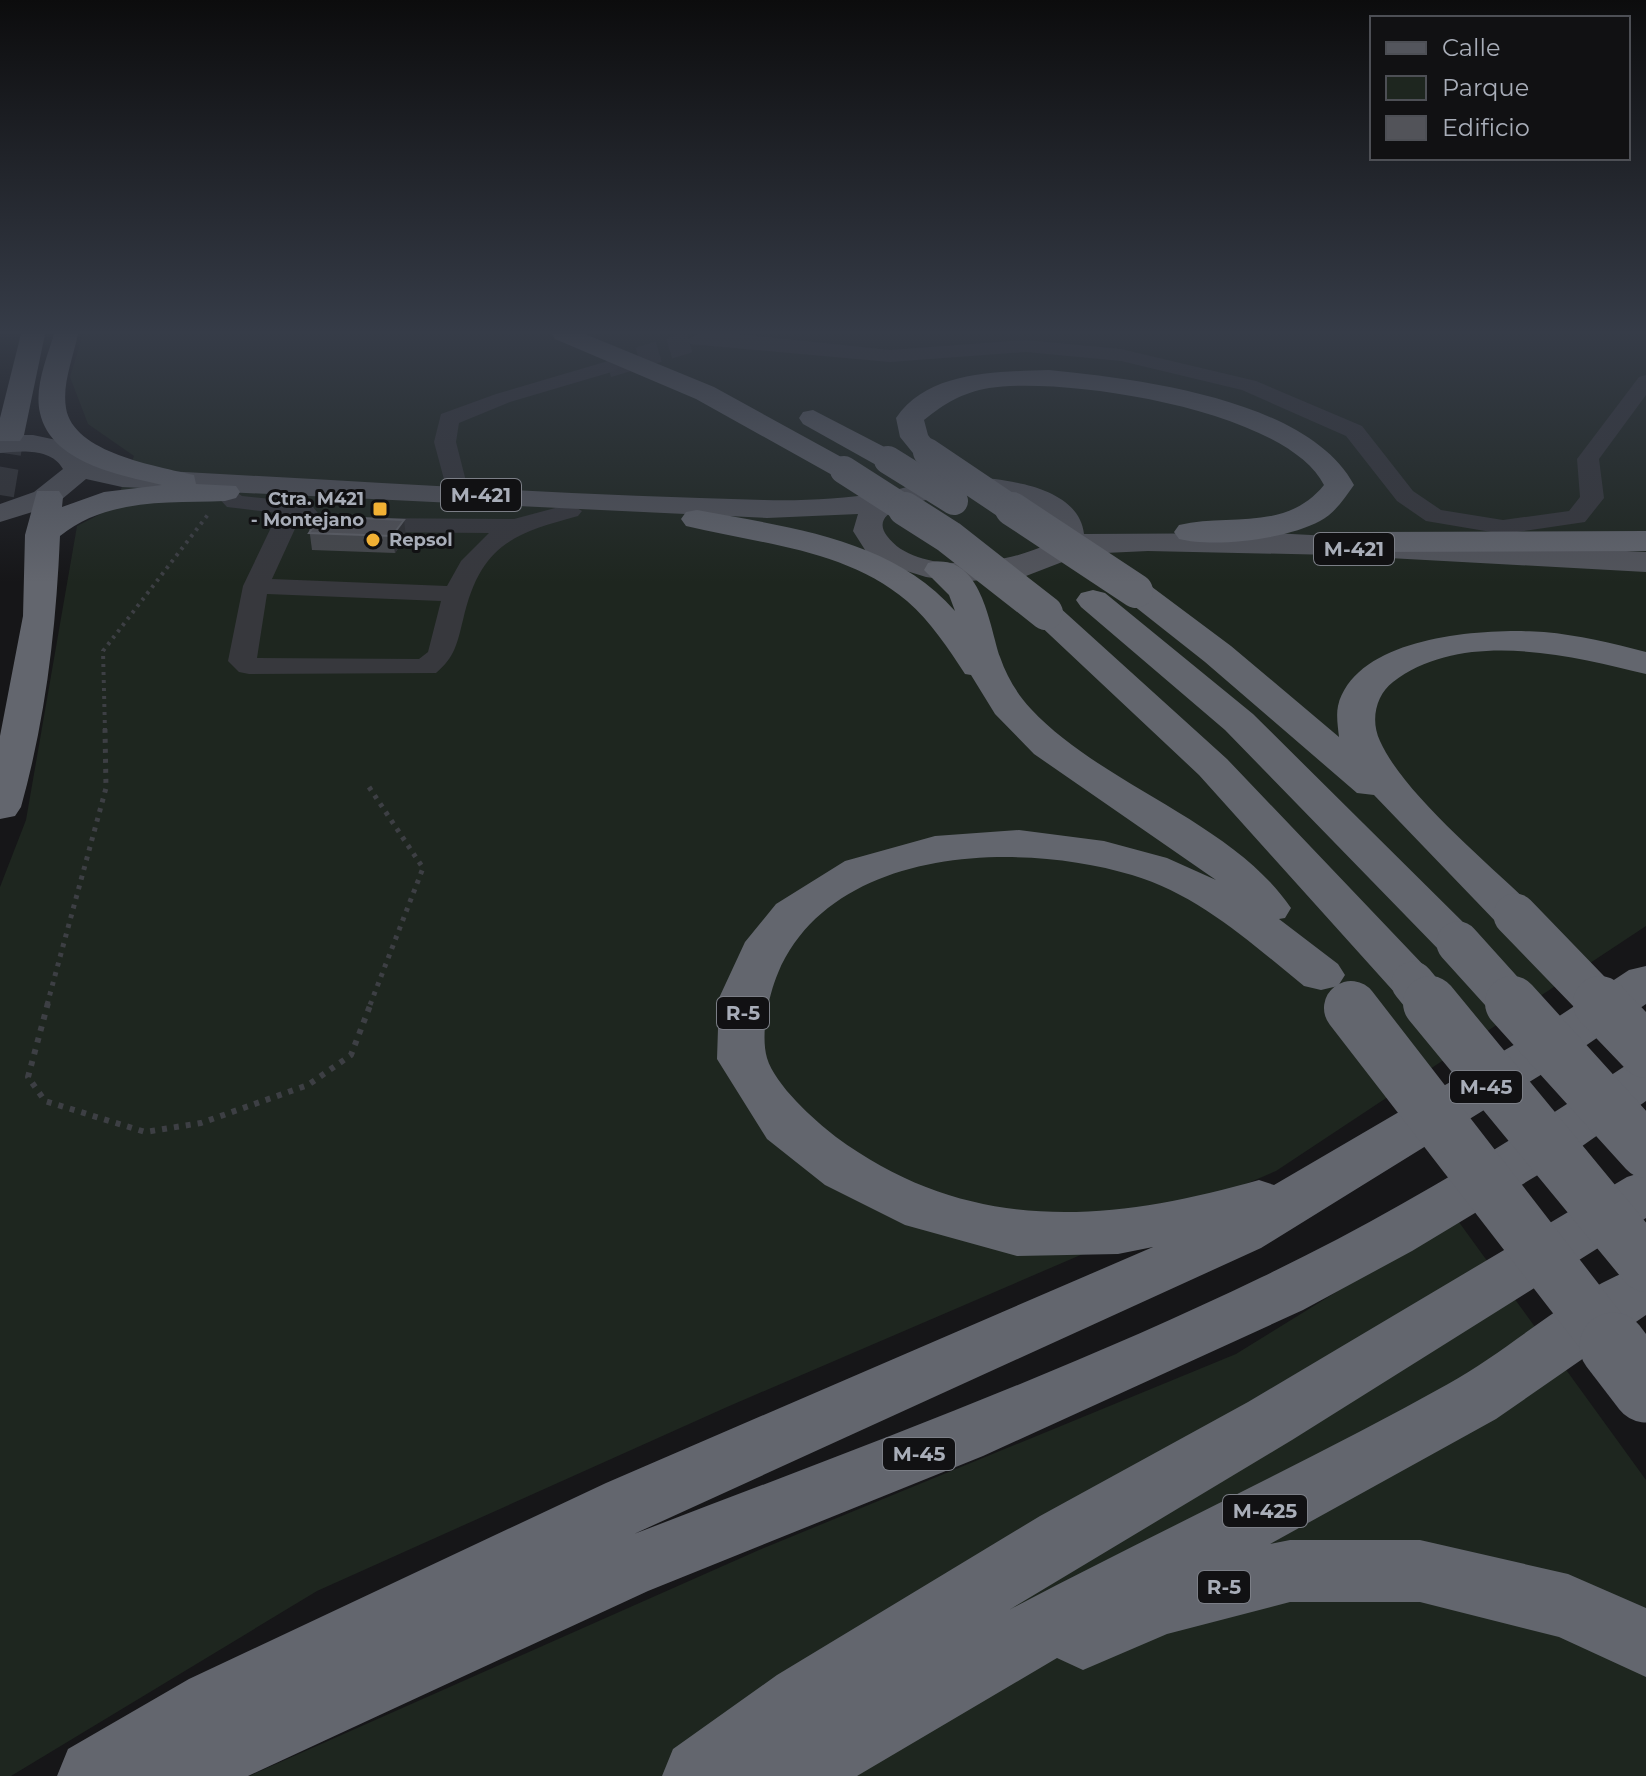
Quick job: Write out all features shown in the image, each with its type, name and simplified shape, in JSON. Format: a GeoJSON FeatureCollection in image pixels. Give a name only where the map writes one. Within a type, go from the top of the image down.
{"type":"FeatureCollection","features":[{"type":"Feature","properties":{"kind":"highway"},"geometry":{"type":"LineString","coordinates":[[5,440],[11,417]]}},
{"type":"Feature","properties":{"kind":"highway"},"geometry":{"type":"LineString","coordinates":[[53,417],[70,452]]}},
{"type":"Feature","properties":{"kind":"highway"},"geometry":{"type":"LineString","coordinates":[[748,417],[844,470],[949,537],[1046,613],[1213,767],[1413,983],[1646,1265]]}},
{"type":"Feature","properties":{"kind":"highway"},"geometry":{"type":"LineString","coordinates":[[808,417],[888,460],[986,522],[1093,600],[1239,722],[1458,943],[1646,1151]]}},
{"type":"Feature","properties":{"kind":"highway"},"geometry":{"type":"LineString","coordinates":[[911,417],[914,437],[927,452],[1136,591],[1218,654],[1339,754],[1515,915]]}},
{"type":"Feature","properties":{"kind":"highway"},"geometry":{"type":"LineString","coordinates":[[1190,532],[1287,523],[1312,515],[1329,503],[1339,485],[1327,464],[1305,448],[1237,417]]}},
{"type":"Feature","properties":{"kind":"highway"},"geometry":{"type":"LineString","coordinates":[[41,535],[81,508],[109,499],[225,492]]}},
{"type":"Feature","properties":{"kind":"highway"},"geometry":{"type":"LineString","coordinates":[[0,807],[10,775],[39,631],[41,535],[50,496]]}},
{"type":"Feature","properties":{"kind":"highway"},"geometry":{"type":"LineString","coordinates":[[697,519],[817,546],[856,560],[908,585],[946,619],[1003,702],[1048,746],[1238,876],[1288,927],[1646,1389]]}},
{"type":"Feature","properties":{"kind":"highway"},"geometry":{"type":"LineString","coordinates":[[1365,542],[1646,541]]}},
{"type":"Feature","properties":{"kind":"highway"},"geometry":{"type":"LineString","coordinates":[[940,570],[971,598],[982,655],[1003,702]]}},
{"type":"Feature","properties":{"kind":"highway"},"geometry":{"type":"LineString","coordinates":[[1646,663],[1567,645],[1491,642],[1436,649],[1393,663],[1377,672],[1361,689],[1355,721],[1362,754],[1378,776],[1646,1051]]}},
{"type":"Feature","properties":{"kind":"highway","name":"R-5"},"geometry":{"type":"LineString","coordinates":[[1319,1182],[1218,1213],[1118,1233],[1017,1234],[925,1210],[844,1171],[785,1126],[742,1059],[743,998],[768,942],[792,914],[860,870],[935,849],[1019,843],[1104,854],[1152,867],[1231,904],[1336,992]]}},
{"type":"Feature","properties":{"kind":"highway","name":"M-45"},"geometry":{"type":"LineString","coordinates":[[95,1776],[229,1697],[629,1504],[1241,1233],[1319,1182],[1510,1074],[1646,981]]}},
{"type":"Feature","properties":{"kind":"highway","name":"M-45"},"geometry":{"type":"LineString","coordinates":[[164,1776],[624,1569],[961,1437],[1282,1294],[1392,1236],[1542,1147],[1646,1076]]}},
{"type":"Feature","properties":{"kind":"highway"},"geometry":{"type":"LineString","coordinates":[[700,1776],[803,1700],[1012,1571],[1283,1413],[1646,1191]]}},
{"type":"Feature","properties":{"kind":"highway","name":"M-425"},"geometry":{"type":"LineString","coordinates":[[789,1776],[875,1720],[1022,1638],[1476,1399],[1646,1287]]}},
{"type":"Feature","properties":{"kind":"highway","name":"R-5"},"geometry":{"type":"LineString","coordinates":[[833,1776],[1011,1668],[1160,1603],[1290,1571],[1420,1571],[1568,1607],[1646,1643]]}},
{"type":"Feature","properties":{"kind":"main road","name":"M-421"},"geometry":{"type":"LineString","coordinates":[[5,440],[70,452],[122,478],[469,500],[570,511],[787,527],[873,541],[899,559],[940,570],[978,573],[1015,569],[1045,560],[1063,549],[1114,543],[1179,542],[1646,559]]}},
{"type":"Feature","properties":{"kind":"main road","name":"M-421"},"geometry":{"type":"LineString","coordinates":[[50,496],[70,482],[70,452]]}},
{"type":"Feature","properties":{"kind":"main road","name":"M-421"},"geometry":{"type":"LineString","coordinates":[[0,513],[50,496],[134,490],[753,509],[885,502],[936,487],[972,486],[1034,497],[1059,513],[1190,532],[1646,559]]}},
{"type":"Feature","properties":{"kind":"main road"},"geometry":{"type":"LineString","coordinates":[[873,541],[868,530],[870,517],[885,502]]}},
{"type":"Feature","properties":{"kind":"main road"},"geometry":{"type":"LineString","coordinates":[[1059,513],[1068,536],[1063,549]]}},
{"type":"Feature","properties":{"kind":"lane"},"geometry":{"type":"LineString","coordinates":[[454,417],[449,419],[445,442],[469,500],[507,516],[515,526]]}},
{"type":"Feature","properties":{"kind":"lane"},"geometry":{"type":"LineString","coordinates":[[1322,417],[1354,431],[1405,496],[1434,516],[1503,527],[1577,517],[1592,498],[1588,459],[1619,417]]}},
{"type":"Feature","properties":{"kind":"lane"},"geometry":{"type":"LineString","coordinates":[[225,492],[235,502],[302,508],[313,522],[419,528],[515,526],[570,511]]}},
{"type":"Feature","properties":{"kind":"lane"},"geometry":{"type":"LineString","coordinates":[[293,507],[260,575],[242,661],[249,666],[426,667],[441,655],[457,595],[485,545],[515,526]]}},
{"type":"Feature","properties":{"kind":"lane"},"geometry":{"type":"LineString","coordinates":[[260,575],[293,588],[287,600],[290,607],[300,611],[457,595]]}},
{"type":"Feature","properties":{"kind":"lane"},"geometry":{"type":"LineString","coordinates":[[260,575],[457,595]]}},
{"type":"Feature","properties":{"kind":"path"},"geometry":{"type":"LineString","coordinates":[[225,492],[103,651],[106,788],[28,1077],[45,1101],[145,1132],[201,1123],[308,1085],[351,1055],[423,868],[383,803],[369,787]]}},
{"type":"Feature","properties":{"kind":"green space"},"geometry":{"type":"Polygon","coordinates":[[[85,417],[1646,417],[1646,926],[1276,1171],[727,1407],[317,1591],[11,1776],[0,1776],[0,887],[26,820],[77,526],[114,507],[134,456],[88,424],[85,417]]]}},
{"type":"Feature","properties":{"kind":"green space"},"geometry":{"type":"Polygon","coordinates":[[[1456,1218],[1646,1480],[1646,1776],[249,1776],[759,1550],[1236,1354],[1456,1218]]]}},
{"type":"Feature","properties":{"kind":"building"},"geometry":{"type":"Polygon","coordinates":[[[318,516],[404,520],[392,536],[309,533],[313,527],[309,527],[318,516]]]}},
{"type":"Feature","properties":{"kind":"tunnel"},"geometry":{"type":"LineString","coordinates":[[0,495],[10,435]]}},
{"type":"Feature","properties":{"kind":"place","name":"Ctra. M421 - Montejano"},"geometry":{"type":"Point","coordinates":[380,509]}},
{"type":"Feature","properties":{"kind":"place","name":"Repsol"},"geometry":{"type":"Point","coordinates":[373,540]}}]}
